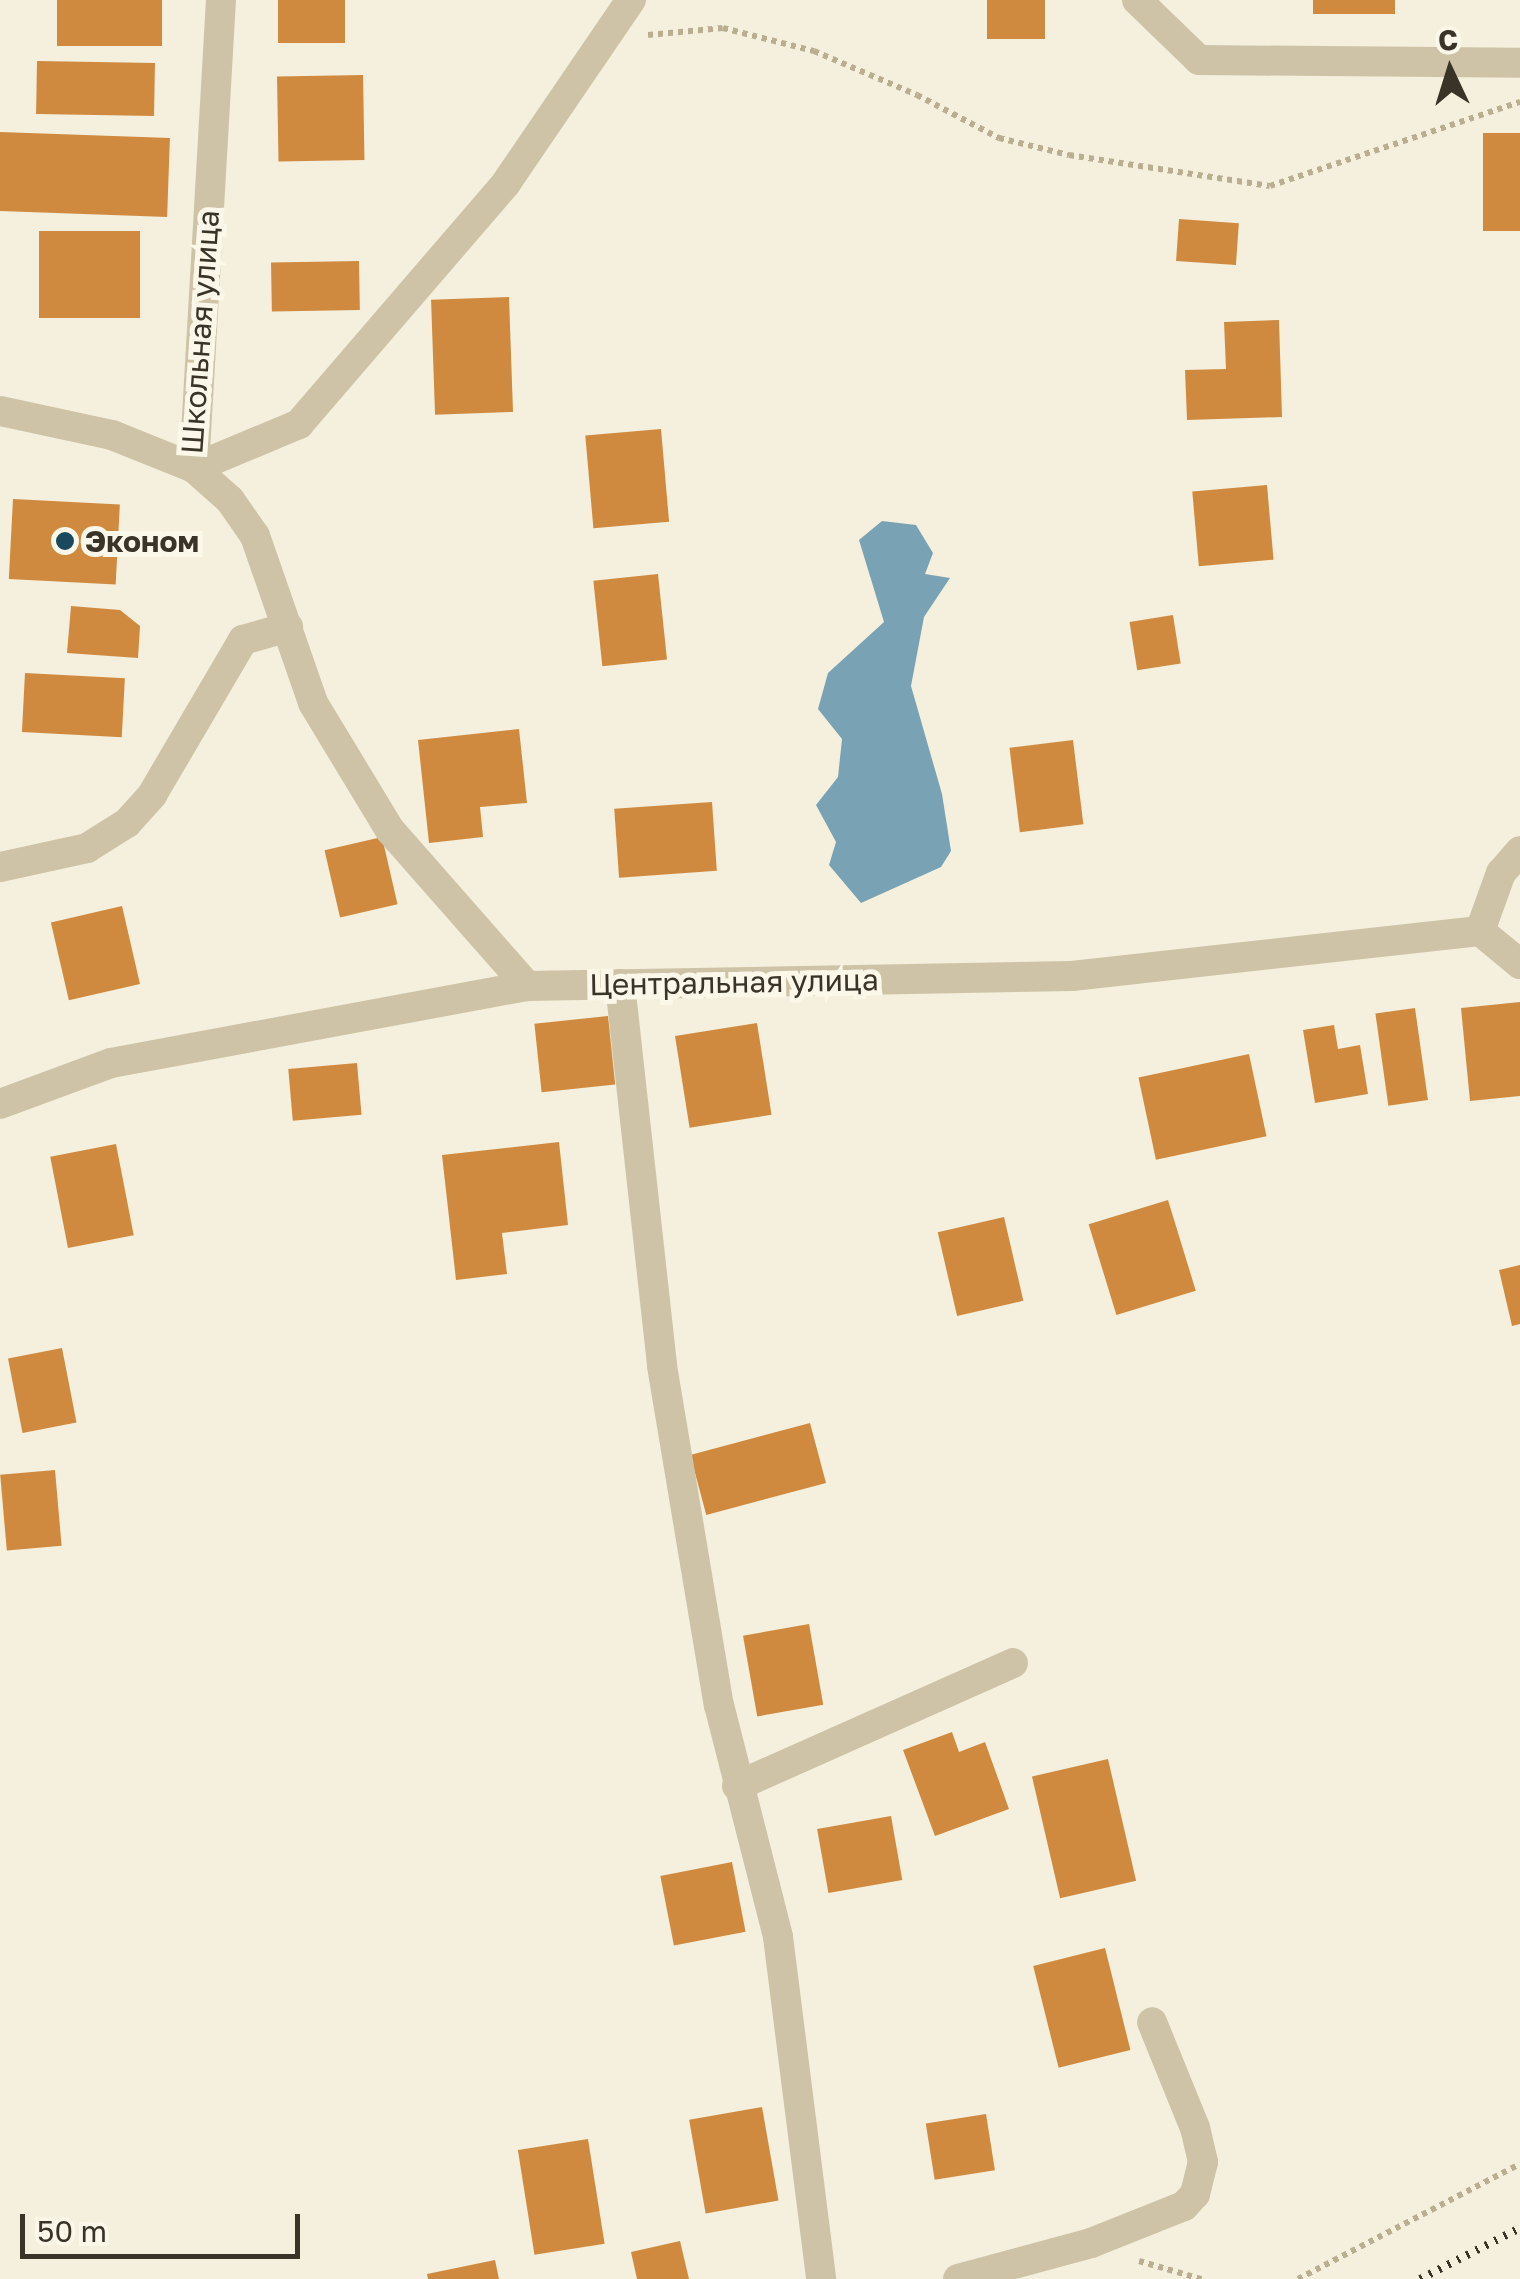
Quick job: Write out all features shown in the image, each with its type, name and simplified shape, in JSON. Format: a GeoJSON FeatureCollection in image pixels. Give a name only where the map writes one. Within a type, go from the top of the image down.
{"type":"FeatureCollection","features":[{"type":"Feature","properties":{"kind":"street","name":"Школьная улица"},"geometry":{"type":"LineString","coordinates":[[0,412],[112,435],[194,468],[221,0]]}},
{"type":"Feature","properties":{"kind":"street"},"geometry":{"type":"LineString","coordinates":[[527,986],[390,830],[313,703],[256,536],[230,500],[194,468],[299,424],[506,183],[631,0]]}},
{"type":"Feature","properties":{"kind":"street"},"geometry":{"type":"LineString","coordinates":[[1137,0],[1199,60],[1520,64]]}},
{"type":"Feature","properties":{"kind":"street"},"geometry":{"type":"LineString","coordinates":[[0,867],[86,848],[126,823],[152,795],[242,640],[288,627]]}},
{"type":"Feature","properties":{"kind":"street"},"geometry":{"type":"LineString","coordinates":[[1520,851],[1501,873],[1480,931],[1520,964]]}},
{"type":"Feature","properties":{"kind":"street","name":"Центральная улица"},"geometry":{"type":"LineString","coordinates":[[0,1104],[111,1063],[527,986],[1072,976],[1480,931]]}},
{"type":"Feature","properties":{"kind":"street"},"geometry":{"type":"LineString","coordinates":[[620,984],[662,1366],[737,1786],[778,1937],[821,2279]]}},
{"type":"Feature","properties":{"kind":"street"},"geometry":{"type":"LineString","coordinates":[[737,1786],[1013,1663]]}},
{"type":"Feature","properties":{"kind":"street"},"geometry":{"type":"LineString","coordinates":[[958,2279],[1091,2244],[1184,2206],[1201,2180],[1202,2162],[1194,2128],[1152,2022]]}},
{"type":"Feature","properties":{"kind":"path"},"geometry":{"type":"LineString","coordinates":[[606,38],[723,28],[814,51],[917,95],[999,138],[1070,154],[1270,186],[1520,102]]}},
{"type":"Feature","properties":{"kind":"path"},"geometry":{"type":"LineString","coordinates":[[1298,2279],[1520,2164]]}},
{"type":"Feature","properties":{"kind":"path"},"geometry":{"type":"LineString","coordinates":[[1091,2244],[1201,2279]]}},
{"type":"Feature","properties":{"kind":"water"},"geometry":{"type":"Polygon","coordinates":[[[882,521],[916,525],[933,553],[925,574],[950,578],[924,617],[911,686],[942,794],[951,851],[941,867],[861,903],[829,865],[836,842],[816,805],[838,777],[842,739],[818,709],[828,673],[884,622],[859,540],[882,521]]]}},
{"type":"Feature","properties":{"kind":"building"},"geometry":{"type":"Polygon","coordinates":[[[57,0],[162,0],[162,46],[57,46],[57,0]]]}},
{"type":"Feature","properties":{"kind":"building"},"geometry":{"type":"Polygon","coordinates":[[[278,0],[345,0],[345,43],[278,43],[278,0]]]}},
{"type":"Feature","properties":{"kind":"building"},"geometry":{"type":"Polygon","coordinates":[[[987,0],[1045,0],[1045,39],[987,39],[987,0]]]}},
{"type":"Feature","properties":{"kind":"building"},"geometry":{"type":"Polygon","coordinates":[[[1313,0],[1395,0],[1395,14],[1313,14],[1313,0]]]}},
{"type":"Feature","properties":{"kind":"building"},"geometry":{"type":"Polygon","coordinates":[[[37,61],[155,63],[154,116],[36,114],[37,61]]]}},
{"type":"Feature","properties":{"kind":"building"},"geometry":{"type":"Polygon","coordinates":[[[363,75],[364,160],[278,161],[277,77],[363,75]]]}},
{"type":"Feature","properties":{"kind":"building"},"geometry":{"type":"Polygon","coordinates":[[[0,132],[170,138],[167,217],[0,211],[0,132]]]}},
{"type":"Feature","properties":{"kind":"building"},"geometry":{"type":"Polygon","coordinates":[[[1483,133],[1520,133],[1520,231],[1483,231],[1483,133]]]}},
{"type":"Feature","properties":{"kind":"building"},"geometry":{"type":"Polygon","coordinates":[[[1179,219],[1239,223],[1236,265],[1176,261],[1179,219]]]}},
{"type":"Feature","properties":{"kind":"building"},"geometry":{"type":"Polygon","coordinates":[[[39,231],[140,231],[140,318],[39,318],[39,231]]]}},
{"type":"Feature","properties":{"kind":"building"},"geometry":{"type":"Polygon","coordinates":[[[359,261],[360,310],[272,312],[271,263],[359,261]]]}},
{"type":"Feature","properties":{"kind":"building"},"geometry":{"type":"Polygon","coordinates":[[[509,297],[513,412],[435,415],[431,300],[509,297]]]}},
{"type":"Feature","properties":{"kind":"building"},"geometry":{"type":"Polygon","coordinates":[[[1279,320],[1282,417],[1187,420],[1185,370],[1226,369],[1224,322],[1279,320]]]}},
{"type":"Feature","properties":{"kind":"building"},"geometry":{"type":"Polygon","coordinates":[[[661,429],[669,522],[593,528],[585,436],[661,429]]]}},
{"type":"Feature","properties":{"kind":"building"},"geometry":{"type":"Polygon","coordinates":[[[1267,485],[1274,560],[1199,566],[1192,492],[1267,485]]]}},
{"type":"Feature","properties":{"kind":"building","name":"Эконом"},"geometry":{"type":"Polygon","coordinates":[[[13,499],[120,505],[116,584],[9,579],[13,499]]]}},
{"type":"Feature","properties":{"kind":"building"},"geometry":{"type":"Polygon","coordinates":[[[658,574],[667,660],[602,666],[593,581],[658,574]]]}},
{"type":"Feature","properties":{"kind":"building"},"geometry":{"type":"Polygon","coordinates":[[[71,606],[120,610],[140,626],[138,658],[67,653],[71,606]]]}},
{"type":"Feature","properties":{"kind":"building"},"geometry":{"type":"Polygon","coordinates":[[[1173,615],[1181,663],[1137,670],[1130,622],[1173,615]]]}},
{"type":"Feature","properties":{"kind":"building"},"geometry":{"type":"Polygon","coordinates":[[[25,673],[125,678],[122,737],[22,732],[25,673]]]}},
{"type":"Feature","properties":{"kind":"building"},"geometry":{"type":"Polygon","coordinates":[[[519,729],[527,803],[480,807],[483,837],[429,843],[418,740],[519,729]]]}},
{"type":"Feature","properties":{"kind":"building"},"geometry":{"type":"Polygon","coordinates":[[[1073,740],[1083,824],[1020,832],[1009,748],[1073,740]]]}},
{"type":"Feature","properties":{"kind":"building"},"geometry":{"type":"Polygon","coordinates":[[[712,802],[717,871],[619,878],[614,809],[712,802]]]}},
{"type":"Feature","properties":{"kind":"building"},"geometry":{"type":"Polygon","coordinates":[[[382,837],[398,904],[340,918],[325,850],[382,837]]]}},
{"type":"Feature","properties":{"kind":"building"},"geometry":{"type":"Polygon","coordinates":[[[122,906],[140,984],[69,1000],[51,922],[122,906]]]}},
{"type":"Feature","properties":{"kind":"building"},"geometry":{"type":"Polygon","coordinates":[[[1520,1002],[1520,1096],[1470,1101],[1461,1008],[1520,1002]]]}},
{"type":"Feature","properties":{"kind":"building"},"geometry":{"type":"Polygon","coordinates":[[[1415,1008],[1428,1100],[1388,1106],[1375,1014],[1415,1008]]]}},
{"type":"Feature","properties":{"kind":"building"},"geometry":{"type":"Polygon","coordinates":[[[608,1016],[615,1085],[542,1092],[534,1024],[608,1016]]]}},
{"type":"Feature","properties":{"kind":"building"},"geometry":{"type":"Polygon","coordinates":[[[757,1023],[772,1115],[690,1128],[675,1036],[757,1023]]]}},
{"type":"Feature","properties":{"kind":"building"},"geometry":{"type":"Polygon","coordinates":[[[1334,1025],[1338,1049],[1360,1045],[1368,1094],[1315,1103],[1303,1030],[1334,1025]]]}},
{"type":"Feature","properties":{"kind":"building"},"geometry":{"type":"Polygon","coordinates":[[[1249,1054],[1266,1136],[1156,1160],[1138,1077],[1249,1054]]]}},
{"type":"Feature","properties":{"kind":"building"},"geometry":{"type":"Polygon","coordinates":[[[357,1063],[362,1115],[293,1121],[288,1069],[357,1063]]]}},
{"type":"Feature","properties":{"kind":"building"},"geometry":{"type":"Polygon","coordinates":[[[559,1142],[568,1225],[502,1233],[507,1274],[456,1280],[442,1155],[559,1142]]]}},
{"type":"Feature","properties":{"kind":"building"},"geometry":{"type":"Polygon","coordinates":[[[116,1144],[134,1235],[68,1248],[50,1157],[116,1144]]]}},
{"type":"Feature","properties":{"kind":"building"},"geometry":{"type":"Polygon","coordinates":[[[1168,1200],[1196,1291],[1116,1315],[1089,1224],[1168,1200]]]}},
{"type":"Feature","properties":{"kind":"building"},"geometry":{"type":"Polygon","coordinates":[[[1004,1217],[1023,1301],[957,1316],[938,1232],[1004,1217]]]}},
{"type":"Feature","properties":{"kind":"building"},"geometry":{"type":"Polygon","coordinates":[[[1520,1265],[1520,1324],[1512,1326],[1499,1270],[1520,1265]]]}},
{"type":"Feature","properties":{"kind":"building"},"geometry":{"type":"Polygon","coordinates":[[[62,1348],[77,1423],[23,1433],[8,1358],[62,1348]]]}},
{"type":"Feature","properties":{"kind":"building"},"geometry":{"type":"Polygon","coordinates":[[[810,1423],[826,1483],[706,1515],[690,1455],[810,1423]]]}},
{"type":"Feature","properties":{"kind":"building"},"geometry":{"type":"Polygon","coordinates":[[[55,1470],[62,1546],[7,1551],[0,1475],[55,1470]]]}},
{"type":"Feature","properties":{"kind":"building"},"geometry":{"type":"Polygon","coordinates":[[[809,1624],[823,1705],[757,1716],[743,1636],[809,1624]]]}},
{"type":"Feature","properties":{"kind":"building"},"geometry":{"type":"Polygon","coordinates":[[[952,1732],[959,1752],[985,1742],[1009,1809],[935,1836],[903,1750],[952,1732]]]}},
{"type":"Feature","properties":{"kind":"building"},"geometry":{"type":"Polygon","coordinates":[[[1108,1759],[1136,1881],[1060,1898],[1032,1777],[1108,1759]]]}},
{"type":"Feature","properties":{"kind":"building"},"geometry":{"type":"Polygon","coordinates":[[[891,1816],[902,1880],[828,1893],[817,1829],[891,1816]]]}},
{"type":"Feature","properties":{"kind":"building"},"geometry":{"type":"Polygon","coordinates":[[[732,1862],[746,1932],[674,1946],[660,1876],[732,1862]]]}},
{"type":"Feature","properties":{"kind":"building"},"geometry":{"type":"Polygon","coordinates":[[[1105,1948],[1130,2050],[1059,2068],[1033,1966],[1105,1948]]]}},
{"type":"Feature","properties":{"kind":"building"},"geometry":{"type":"Polygon","coordinates":[[[762,2107],[778,2201],[706,2213],[689,2120],[762,2107]]]}},
{"type":"Feature","properties":{"kind":"building"},"geometry":{"type":"Polygon","coordinates":[[[986,2114],[995,2170],[935,2180],[926,2124],[986,2114]]]}},
{"type":"Feature","properties":{"kind":"building"},"geometry":{"type":"Polygon","coordinates":[[[588,2139],[605,2244],[534,2255],[518,2150],[588,2139]]]}},
{"type":"Feature","properties":{"kind":"building"},"geometry":{"type":"Polygon","coordinates":[[[680,2241],[689,2279],[637,2279],[631,2252],[680,2241]]]}},
{"type":"Feature","properties":{"kind":"building"},"geometry":{"type":"Polygon","coordinates":[[[495,2260],[499,2279],[428,2279],[427,2274],[495,2260]]]}},
{"type":"Feature","properties":{"kind":"railway"},"geometry":{"type":"LineString","coordinates":[[1420,2279],[1520,2228]]}},
{"type":"Feature","properties":{"kind":"place","name":"Эконом"},"geometry":{"type":"Point","coordinates":[65,541]}}]}
